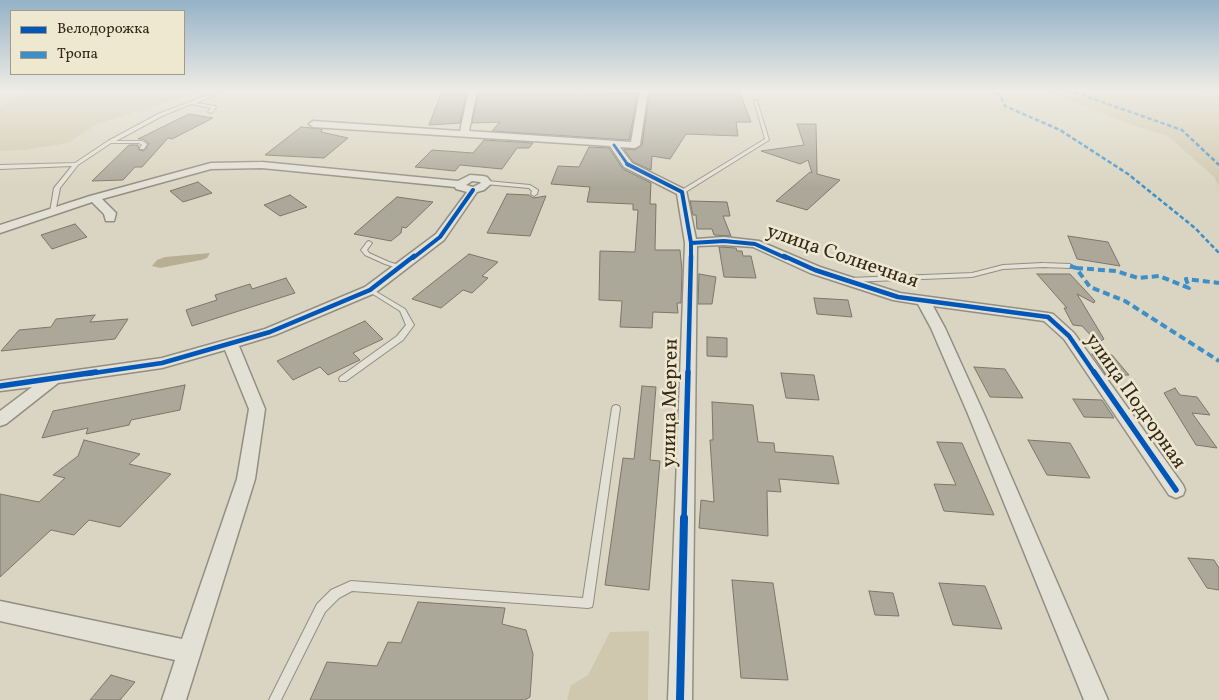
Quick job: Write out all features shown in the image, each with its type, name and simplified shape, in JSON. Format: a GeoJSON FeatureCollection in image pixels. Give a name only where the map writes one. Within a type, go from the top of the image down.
{"type":"FeatureCollection","features":[{"type":"Feature","properties":{"kind":"street"},"geometry":{"type":"LineString","coordinates":[[464,132],[466,123]]}},
{"type":"Feature","properties":{"kind":"street"},"geometry":{"type":"LineString","coordinates":[[313,124],[464,132],[614,145],[635,145],[639,123]]}},
{"type":"Feature","properties":{"kind":"street"},"geometry":{"type":"LineString","coordinates":[[614,145],[628,165],[682,192]]}},
{"type":"Feature","properties":{"kind":"street"},"geometry":{"type":"LineString","coordinates":[[0,229],[94,198],[211,166],[262,165],[480,188],[487,183]]}},
{"type":"Feature","properties":{"kind":"street"},"geometry":{"type":"LineString","coordinates":[[0,386],[162,363],[270,332],[370,290],[440,237],[467,201],[466,187]]}},
{"type":"Feature","properties":{"kind":"street","name":"улица Мерген"},"geometry":{"type":"LineString","coordinates":[[680,700],[691,243],[682,192]]}},
{"type":"Feature","properties":{"kind":"street"},"geometry":{"type":"LineString","coordinates":[[94,198],[110,213],[110,218]]}},
{"type":"Feature","properties":{"kind":"street","name":"улица Солнечная"},"geometry":{"type":"LineString","coordinates":[[691,243],[724,241],[755,244],[815,270],[898,297],[923,301]]}},
{"type":"Feature","properties":{"kind":"street"},"geometry":{"type":"LineString","coordinates":[[923,301],[938,328],[976,414],[1096,700]]}},
{"type":"Feature","properties":{"kind":"street","name":"улица Подгорная"},"geometry":{"type":"LineString","coordinates":[[923,301],[1048,317],[1069,336],[1176,490]]}},
{"type":"Feature","properties":{"kind":"street"},"geometry":{"type":"LineString","coordinates":[[174,700],[246,478],[257,409],[230,343]]}},
{"type":"Feature","properties":{"kind":"street"},"geometry":{"type":"LineString","coordinates":[[0,420],[53,379]]}},
{"type":"Feature","properties":{"kind":"street"},"geometry":{"type":"LineString","coordinates":[[0,611],[189,652]]}},
{"type":"Feature","properties":{"kind":"lane"},"geometry":{"type":"LineString","coordinates":[[53,212],[57,188],[76,164],[110,142],[146,123]]}},
{"type":"Feature","properties":{"kind":"lane"},"geometry":{"type":"LineString","coordinates":[[682,192],[767,139],[762,123]]}},
{"type":"Feature","properties":{"kind":"lane"},"geometry":{"type":"LineString","coordinates":[[110,142],[140,142],[145,144],[142,148]]}},
{"type":"Feature","properties":{"kind":"lane"},"geometry":{"type":"LineString","coordinates":[[0,167],[76,164]]}},
{"type":"Feature","properties":{"kind":"lane"},"geometry":{"type":"LineString","coordinates":[[487,183],[530,186],[535,190],[534,194]]}},
{"type":"Feature","properties":{"kind":"lane"},"geometry":{"type":"LineString","coordinates":[[369,243],[364,250],[367,254],[400,267]]}},
{"type":"Feature","properties":{"kind":"lane"},"geometry":{"type":"LineString","coordinates":[[848,280],[972,275],[1004,267],[1070,266]]}},
{"type":"Feature","properties":{"kind":"lane"},"geometry":{"type":"LineString","coordinates":[[343,379],[400,338],[410,325],[403,310],[370,290]]}},
{"type":"Feature","properties":{"kind":"lane"},"geometry":{"type":"LineString","coordinates":[[275,700],[321,608],[335,594],[351,586],[588,603],[616,408]]}},
{"type":"Feature","properties":{"kind":"shaded area"},"geometry":{"type":"Polygon","coordinates":[[[0,123],[101,123],[68,143],[24,150],[0,151],[0,123]]]}},
{"type":"Feature","properties":{"kind":"shaded area"},"geometry":{"type":"Polygon","coordinates":[[[1126,123],[1219,123],[1219,187],[1214,177],[1168,136],[1126,123]]]}},
{"type":"Feature","properties":{"kind":"shaded area"},"geometry":{"type":"Polygon","coordinates":[[[210,253],[207,258],[201,260],[160,268],[152,266],[157,260],[165,257],[210,253]]]}},
{"type":"Feature","properties":{"kind":"shaded area"},"geometry":{"type":"Polygon","coordinates":[[[649,631],[648,700],[567,700],[571,685],[588,675],[610,632],[649,631]]]}},
{"type":"Feature","properties":{"kind":"building"},"geometry":{"type":"Polygon","coordinates":[[[171,123],[204,123],[172,139],[168,138],[142,167],[135,167],[123,180],[92,181],[129,145],[138,145],[139,150],[144,151],[149,144],[143,139],[138,139],[171,123]]]}},
{"type":"Feature","properties":{"kind":"building"},"geometry":{"type":"Polygon","coordinates":[[[430,123],[460,123],[460,123],[429,125],[430,123]]]}},
{"type":"Feature","properties":{"kind":"building"},"geometry":{"type":"Polygon","coordinates":[[[499,123],[632,123],[629,140],[492,131],[499,123]]]}},
{"type":"Feature","properties":{"kind":"building"},"geometry":{"type":"Polygon","coordinates":[[[645,123],[736,123],[738,136],[686,134],[670,159],[652,156],[651,170],[633,162],[624,149],[635,150],[642,145],[645,123]]]}},
{"type":"Feature","properties":{"kind":"building"},"geometry":{"type":"Polygon","coordinates":[[[797,124],[816,124],[817,174],[840,180],[807,210],[776,201],[810,172],[812,173],[808,160],[800,164],[761,151],[804,145],[797,124]]]}},
{"type":"Feature","properties":{"kind":"building"},"geometry":{"type":"Polygon","coordinates":[[[301,127],[322,129],[321,132],[348,138],[324,158],[265,155],[301,127]]]}},
{"type":"Feature","properties":{"kind":"building"},"geometry":{"type":"Polygon","coordinates":[[[484,140],[533,143],[529,148],[517,148],[502,169],[460,165],[455,171],[415,167],[432,150],[473,153],[484,140]]]}},
{"type":"Feature","properties":{"kind":"building"},"geometry":{"type":"Polygon","coordinates":[[[589,147],[609,148],[623,169],[651,183],[650,204],[656,204],[655,250],[680,250],[682,270],[681,303],[677,303],[678,313],[653,312],[652,328],[620,327],[622,301],[599,300],[600,251],[635,252],[638,210],[633,210],[633,204],[587,202],[590,187],[551,184],[558,166],[579,167],[589,147]]]}},
{"type":"Feature","properties":{"kind":"building"},"geometry":{"type":"Polygon","coordinates":[[[198,182],[212,193],[183,202],[170,191],[198,182]]]}},
{"type":"Feature","properties":{"kind":"building"},"geometry":{"type":"Polygon","coordinates":[[[507,194],[529,195],[533,198],[546,196],[530,236],[487,233],[507,194]]]}},
{"type":"Feature","properties":{"kind":"building"},"geometry":{"type":"Polygon","coordinates":[[[290,195],[307,207],[280,216],[264,205],[290,195]]]}},
{"type":"Feature","properties":{"kind":"building"},"geometry":{"type":"Polygon","coordinates":[[[397,197],[433,202],[406,228],[402,227],[401,233],[391,241],[354,234],[397,197]]]}},
{"type":"Feature","properties":{"kind":"building"},"geometry":{"type":"Polygon","coordinates":[[[690,201],[727,202],[730,216],[723,216],[731,236],[714,235],[712,229],[697,229],[696,215],[693,215],[690,201]]]}},
{"type":"Feature","properties":{"kind":"building"},"geometry":{"type":"Polygon","coordinates":[[[75,224],[87,237],[52,249],[41,235],[75,224]]]}},
{"type":"Feature","properties":{"kind":"building"},"geometry":{"type":"Polygon","coordinates":[[[1068,236],[1108,242],[1120,266],[1077,259],[1068,236]]]}},
{"type":"Feature","properties":{"kind":"building"},"geometry":{"type":"Polygon","coordinates":[[[719,247],[736,248],[737,251],[742,251],[743,256],[751,256],[756,278],[724,277],[719,247]]]}},
{"type":"Feature","properties":{"kind":"building"},"geometry":{"type":"Polygon","coordinates":[[[469,254],[498,262],[482,276],[488,278],[472,293],[463,290],[441,308],[412,299],[469,254]]]}},
{"type":"Feature","properties":{"kind":"building"},"geometry":{"type":"Polygon","coordinates":[[[699,274],[716,277],[712,304],[698,304],[699,274]]]}},
{"type":"Feature","properties":{"kind":"building"},"geometry":{"type":"Polygon","coordinates":[[[1037,274],[1070,274],[1095,301],[1094,303],[1077,294],[1104,339],[1098,343],[1082,326],[1073,325],[1064,308],[1067,308],[1037,274]]]}},
{"type":"Feature","properties":{"kind":"building"},"geometry":{"type":"Polygon","coordinates":[[[286,278],[295,293],[192,326],[186,310],[217,300],[215,295],[250,284],[252,289],[286,278]]]}},
{"type":"Feature","properties":{"kind":"building"},"geometry":{"type":"Polygon","coordinates":[[[814,298],[848,300],[852,317],[817,314],[814,298]]]}},
{"type":"Feature","properties":{"kind":"building"},"geometry":{"type":"Polygon","coordinates":[[[95,315],[90,322],[128,319],[115,339],[1,351],[19,330],[51,327],[56,319],[95,315]]]}},
{"type":"Feature","properties":{"kind":"building"},"geometry":{"type":"Polygon","coordinates":[[[365,321],[383,339],[353,353],[360,360],[328,375],[320,367],[293,380],[277,361],[365,321]]]}},
{"type":"Feature","properties":{"kind":"building"},"geometry":{"type":"Polygon","coordinates":[[[707,337],[727,338],[727,357],[707,356],[707,337]]]}},
{"type":"Feature","properties":{"kind":"building"},"geometry":{"type":"Polygon","coordinates":[[[1092,354],[1112,355],[1129,375],[1106,375],[1092,354]]]}},
{"type":"Feature","properties":{"kind":"building"},"geometry":{"type":"Polygon","coordinates":[[[974,367],[1005,369],[1023,398],[990,397],[974,367]]]}},
{"type":"Feature","properties":{"kind":"building"},"geometry":{"type":"Polygon","coordinates":[[[781,373],[814,375],[819,400],[786,398],[781,373]]]}},
{"type":"Feature","properties":{"kind":"building"},"geometry":{"type":"Polygon","coordinates":[[[185,385],[180,410],[131,420],[129,425],[86,434],[88,428],[42,438],[53,411],[185,385]]]}},
{"type":"Feature","properties":{"kind":"building"},"geometry":{"type":"Polygon","coordinates":[[[642,386],[656,387],[650,460],[660,461],[649,590],[605,585],[623,458],[634,459],[642,386]]]}},
{"type":"Feature","properties":{"kind":"building"},"geometry":{"type":"Polygon","coordinates":[[[1175,388],[1180,395],[1197,397],[1210,415],[1192,413],[1217,448],[1196,445],[1164,393],[1175,388]]]}},
{"type":"Feature","properties":{"kind":"building"},"geometry":{"type":"Polygon","coordinates":[[[1073,399],[1102,400],[1114,418],[1084,417],[1073,399]]]}},
{"type":"Feature","properties":{"kind":"building"},"geometry":{"type":"Polygon","coordinates":[[[712,402],[753,405],[758,442],[774,443],[775,452],[833,456],[839,484],[779,479],[781,492],[767,491],[768,536],[699,528],[701,500],[714,502],[710,440],[713,440],[712,402]]]}},
{"type":"Feature","properties":{"kind":"building"},"geometry":{"type":"Polygon","coordinates":[[[84,440],[140,454],[129,464],[171,474],[120,527],[89,520],[74,535],[51,530],[0,577],[0,494],[39,502],[65,478],[53,475],[78,456],[84,440]]]}},
{"type":"Feature","properties":{"kind":"building"},"geometry":{"type":"Polygon","coordinates":[[[1028,440],[1070,443],[1090,478],[1047,475],[1028,440]]]}},
{"type":"Feature","properties":{"kind":"building"},"geometry":{"type":"Polygon","coordinates":[[[937,442],[962,443],[994,515],[944,511],[934,484],[956,485],[937,442]]]}},
{"type":"Feature","properties":{"kind":"building"},"geometry":{"type":"Polygon","coordinates":[[[1188,558],[1214,560],[1219,568],[1219,590],[1207,588],[1188,558]]]}},
{"type":"Feature","properties":{"kind":"building"},"geometry":{"type":"Polygon","coordinates":[[[732,580],[773,583],[788,680],[741,678],[732,580]]]}},
{"type":"Feature","properties":{"kind":"building"},"geometry":{"type":"Polygon","coordinates":[[[939,583],[985,586],[1002,629],[953,625],[939,583]]]}},
{"type":"Feature","properties":{"kind":"building"},"geometry":{"type":"Polygon","coordinates":[[[869,591],[893,593],[899,616],[875,615],[869,591]]]}},
{"type":"Feature","properties":{"kind":"building"},"geometry":{"type":"Polygon","coordinates":[[[418,602],[505,608],[502,624],[526,630],[533,654],[530,697],[525,700],[310,700],[327,662],[377,666],[388,642],[401,643],[418,602]]]}},
{"type":"Feature","properties":{"kind":"building"},"geometry":{"type":"Polygon","coordinates":[[[111,675],[135,682],[120,700],[90,700],[111,675]]]}},
{"type":"Feature","properties":{"kind":"marked path"},"geometry":{"type":"LineString","coordinates":[[1043,123],[1060,130],[1128,174],[1195,228],[1219,253]]}},
{"type":"Feature","properties":{"kind":"marked path"},"geometry":{"type":"LineString","coordinates":[[1161,123],[1182,130],[1219,165]]}},
{"type":"Feature","properties":{"kind":"marked path"},"geometry":{"type":"LineString","coordinates":[[1070,266],[1076,268],[1090,287],[1125,301],[1219,361]]}},
{"type":"Feature","properties":{"kind":"marked path"},"geometry":{"type":"LineString","coordinates":[[1076,268],[1116,271],[1138,278],[1159,276],[1189,288],[1186,279],[1219,283]]}},
{"type":"Feature","properties":{"kind":"cycle path"},"geometry":{"type":"LineString","coordinates":[[614,145],[628,165],[682,192],[691,243],[680,700]]}},
{"type":"Feature","properties":{"kind":"cycle path"},"geometry":{"type":"LineString","coordinates":[[0,386],[162,363],[270,332],[370,290],[440,237],[473,190]]}},
{"type":"Feature","properties":{"kind":"cycle path"},"geometry":{"type":"LineString","coordinates":[[691,243],[724,241],[755,244],[815,270],[898,297],[1048,317],[1069,336],[1176,490]]}}]}
